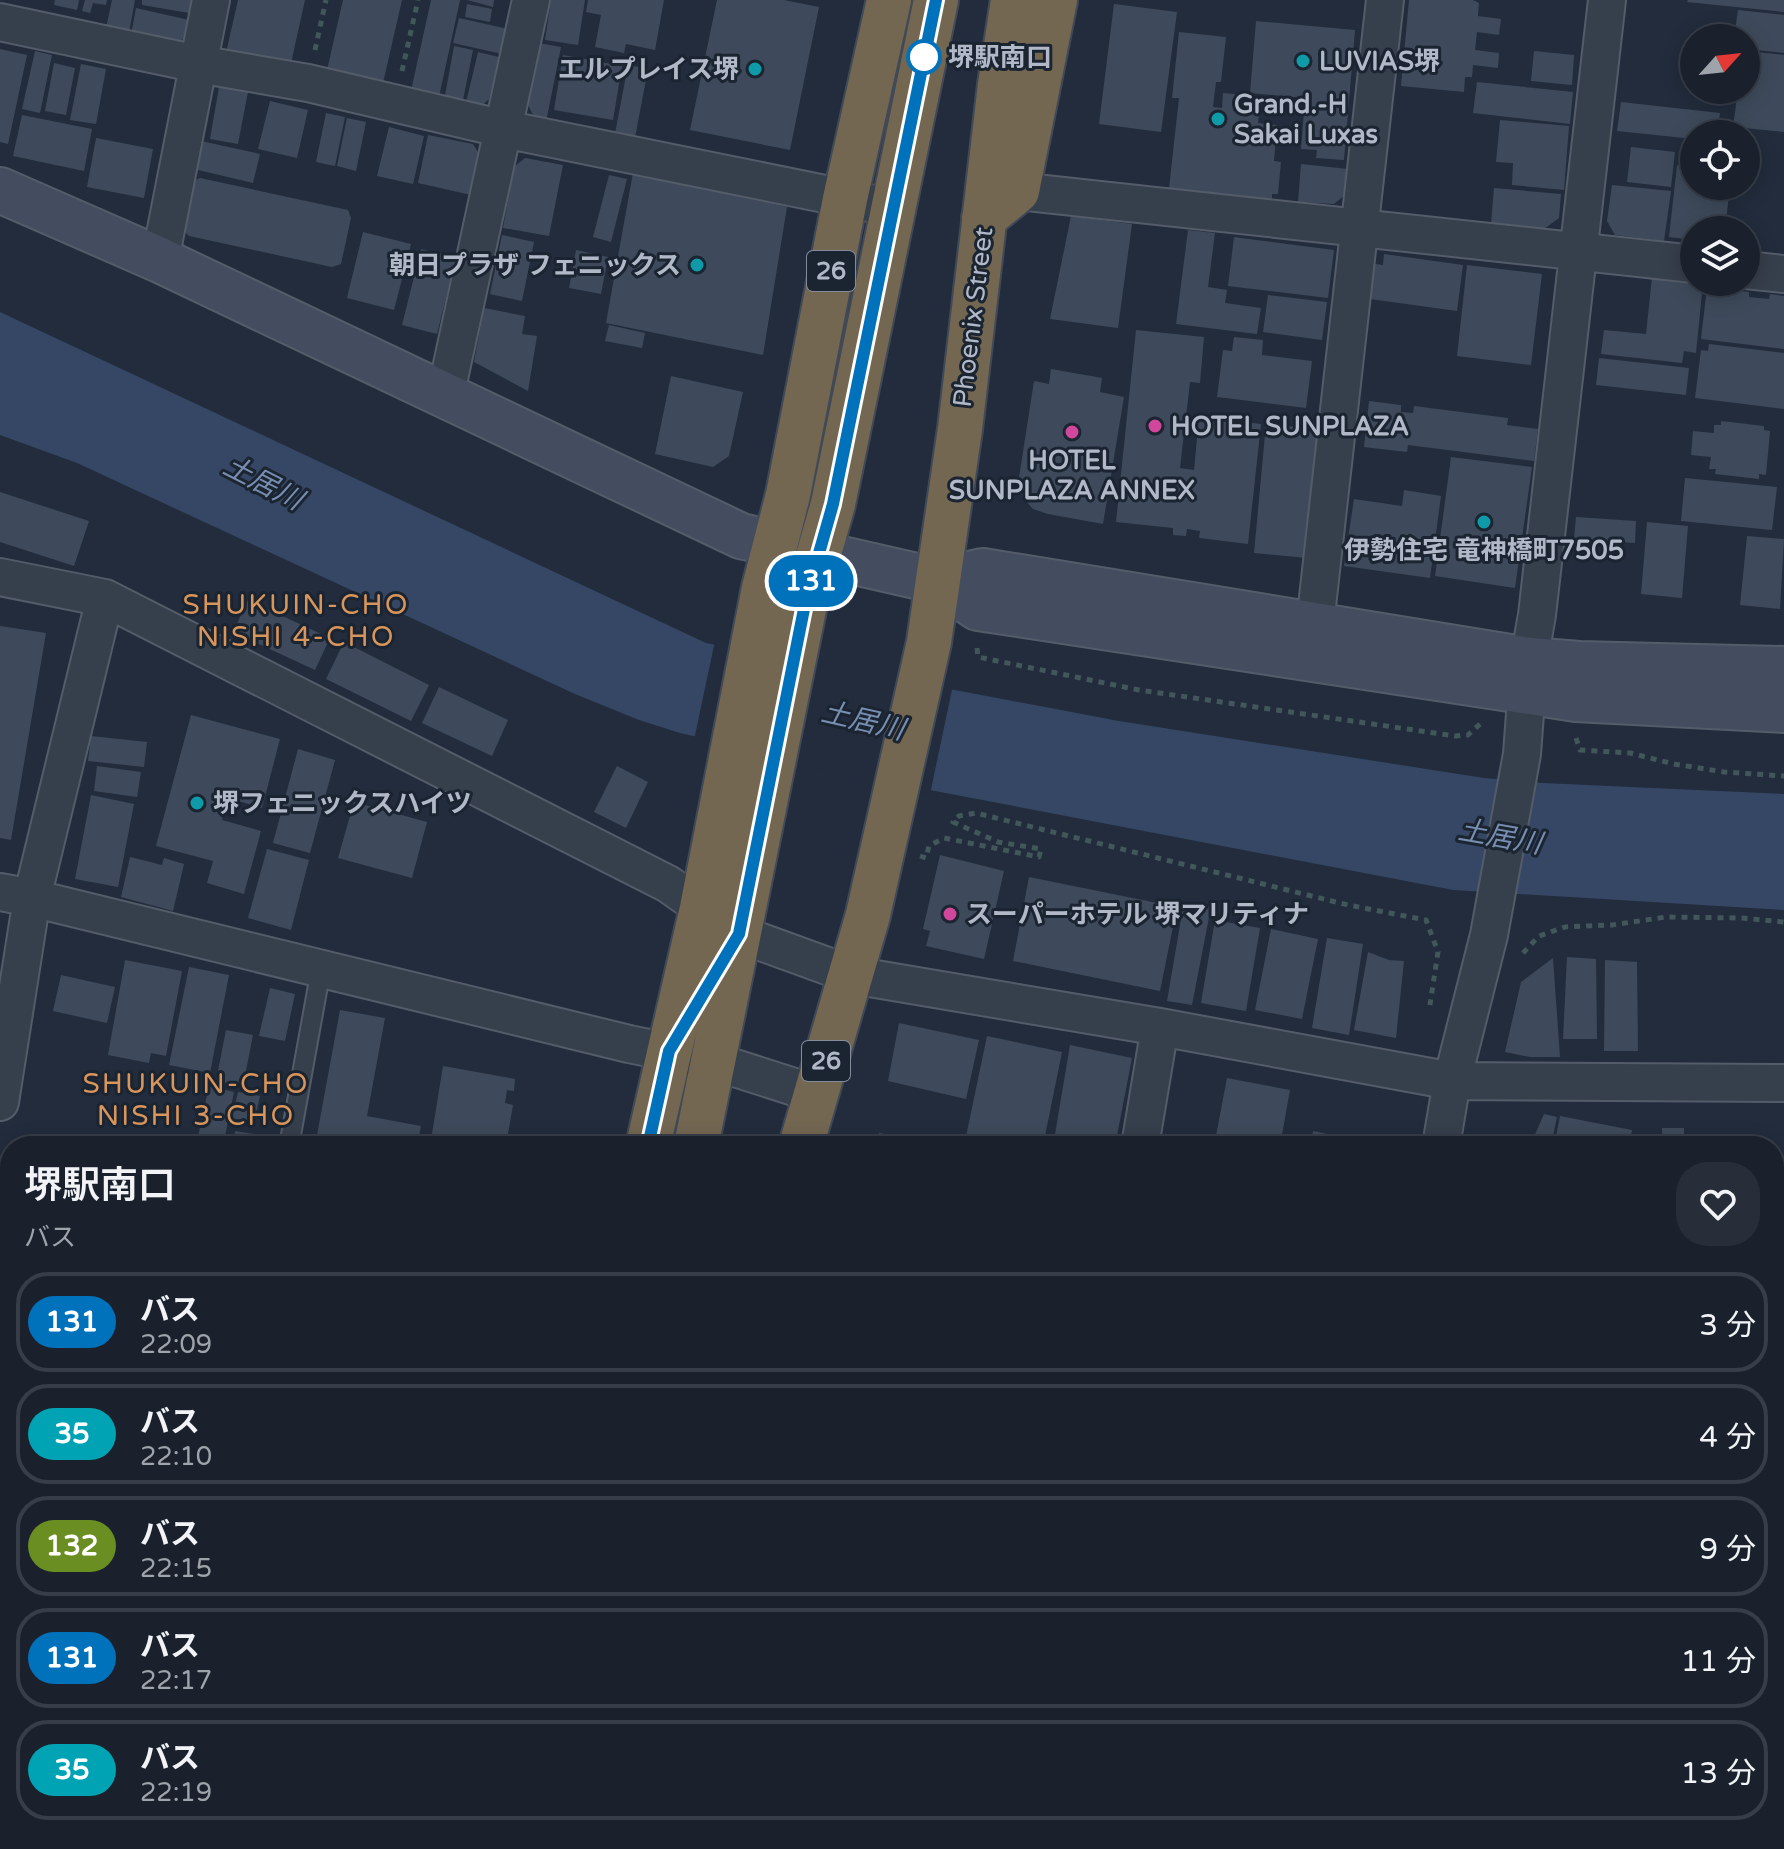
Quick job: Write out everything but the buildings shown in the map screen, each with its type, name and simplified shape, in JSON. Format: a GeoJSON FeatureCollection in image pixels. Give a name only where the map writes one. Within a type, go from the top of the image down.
{"type":"FeatureCollection","features":[{"type":"Feature","properties":{"kind":"highway","name":"26"},"geometry":{"type":"LineString","coordinates":[[698,1136],[739,934],[742,805],[764,588],[788,495],[845,199],[889,0]]}},
{"type":"Feature","properties":{"kind":"highway","name":"Phoenix Street"},"geometry":{"type":"LineString","coordinates":[[804,1136],[852,975],[889,826],[929,642],[960,429],[1000,85],[1013,0]]}},
{"type":"Feature","properties":{"kind":"highway"},"geometry":{"type":"LineString","coordinates":[[984,218],[1017,191],[1055,0]]}},
{"type":"Feature","properties":{"kind":"highway","name":"26"},"geometry":{"type":"LineString","coordinates":[[650,1136],[702,908],[742,805],[833,504],[894,208],[932,1]]}},
{"type":"Feature","properties":{"kind":"highway","name":"26"},"geometry":{"type":"LineString","coordinates":[[669,1051],[739,934]]}},
{"type":"Feature","properties":{"kind":"street"},"geometry":{"type":"LineString","coordinates":[[160,260],[211,0]]}},
{"type":"Feature","properties":{"kind":"street"},"geometry":{"type":"LineString","coordinates":[[445,397],[531,0]]}},
{"type":"Feature","properties":{"kind":"street"},"geometry":{"type":"LineString","coordinates":[[1315,624],[1385,0]]}},
{"type":"Feature","properties":{"kind":"street"},"geometry":{"type":"LineString","coordinates":[[1440,1136],[1435,1078],[1489,935],[1522,754],[1528,676],[1607,0]]}},
{"type":"Feature","properties":{"kind":"street"},"geometry":{"type":"LineString","coordinates":[[0,22],[198,64],[308,83],[504,129],[894,208]]}},
{"type":"Feature","properties":{"kind":"street"},"geometry":{"type":"LineString","coordinates":[[0,190],[160,260],[741,536],[938,581],[978,608],[1528,676],[1579,664],[1784,669]]}},
{"type":"Feature","properties":{"kind":"street"},"geometry":{"type":"LineString","coordinates":[[1017,191],[1680,263]]}},
{"type":"Feature","properties":{"kind":"street"},"geometry":{"type":"LineString","coordinates":[[1760,271],[1784,274]]}},
{"type":"Feature","properties":{"kind":"street"},"geometry":{"type":"LineString","coordinates":[[938,581],[983,571],[1315,624],[1528,676],[1576,699],[1784,710]]}},
{"type":"Feature","properties":{"kind":"street"},"geometry":{"type":"LineString","coordinates":[[0,577],[105,598],[668,884],[739,934],[852,975],[1435,1078],[1784,1083]]}},
{"type":"Feature","properties":{"kind":"street"},"geometry":{"type":"LineString","coordinates":[[0,1102],[16,895],[105,598]]}},
{"type":"Feature","properties":{"kind":"street"},"geometry":{"type":"LineString","coordinates":[[16,895],[629,1044],[713,1061],[816,1094]]}},
{"type":"Feature","properties":{"kind":"street"},"geometry":{"type":"LineString","coordinates":[[1142,1136],[1160,1027]]}},
{"type":"Feature","properties":{"kind":"lane"},"geometry":{"type":"LineString","coordinates":[[291,1136],[321,969]]}},
{"type":"Feature","properties":{"kind":"path"},"geometry":{"type":"LineString","coordinates":[[308,83],[326,0]]}},
{"type":"Feature","properties":{"kind":"path"},"geometry":{"type":"LineString","coordinates":[[395,103],[418,0]]}},
{"type":"Feature","properties":{"kind":"path"},"geometry":{"type":"LineString","coordinates":[[976,644],[978,657],[1139,690],[1455,736],[1475,731],[1482,716]]}},
{"type":"Feature","properties":{"kind":"path"},"geometry":{"type":"LineString","coordinates":[[1574,730],[1580,750],[1630,753],[1724,772],[1784,776]]}},
{"type":"Feature","properties":{"kind":"path"},"geometry":{"type":"LineString","coordinates":[[926,858],[929,846],[944,838],[1039,857],[1041,849],[998,842],[953,822],[959,816],[976,813],[1348,905],[1426,920],[1438,952],[1435,1078]]}},
{"type":"Feature","properties":{"kind":"path"},"geometry":{"type":"LineString","coordinates":[[1516,960],[1539,936],[1565,927],[1612,925],[1666,917],[1784,922]]}},
{"type":"Feature","properties":{"kind":"water","name":"土居川"},"geometry":{"type":"Polygon","coordinates":[[[0,312],[706,643],[1119,721],[1484,778],[1784,794],[1784,910],[1453,890],[935,791],[680,733],[639,720],[575,694],[77,463],[0,435],[0,312]]]}},
{"type":"Feature","properties":{"kind":"pier"},"geometry":{"type":"Polygon","coordinates":[[[715,641],[953,685],[930,794],[694,740],[715,641]]]}},
{"type":"Feature","properties":{"kind":"bus line","name":"131"},"geometry":{"type":"LineString","coordinates":[[650,1136],[669,1051],[739,934],[806,599],[833,504],[936,0]]}},
{"type":"Feature","properties":{"kind":"place","name":"堺駅南口"},"geometry":{"type":"Point","coordinates":[924,57]}},
{"type":"Feature","properties":{"kind":"place","name":"LUVIAS堺"},"geometry":{"type":"Point","coordinates":[1303,61]}},
{"type":"Feature","properties":{"kind":"place","name":"エルプレイス堺"},"geometry":{"type":"Point","coordinates":[755,69]}},
{"type":"Feature","properties":{"kind":"place","name":"Grand.-H Sakai Luxas"},"geometry":{"type":"Point","coordinates":[1218,119]}},
{"type":"Feature","properties":{"kind":"place","name":"朝日プラザ フェニックス"},"geometry":{"type":"Point","coordinates":[697,265]}},
{"type":"Feature","properties":{"kind":"place","name":"HOTEL SUNPLAZA"},"geometry":{"type":"Point","coordinates":[1155,426]}},
{"type":"Feature","properties":{"kind":"place","name":"HOTEL SUNPLAZA ANNEX"},"geometry":{"type":"Point","coordinates":[1072,432]}},
{"type":"Feature","properties":{"kind":"place","name":"伊勢住宅 竜神橋町7505"},"geometry":{"type":"Point","coordinates":[1484,522]}},
{"type":"Feature","properties":{"kind":"place","name":"堺フェニックスハイツ"},"geometry":{"type":"Point","coordinates":[197,803]}},
{"type":"Feature","properties":{"kind":"place","name":"スーパーホテル 堺マリティナ"},"geometry":{"type":"Point","coordinates":[950,914]}},
{"type":"Feature","properties":{"kind":"district","name":"SHUKUIN-CHO NISHI 4-CHO"},"geometry":{"type":"Point","coordinates":[296,621]}},
{"type":"Feature","properties":{"kind":"district","name":"SHUKUIN-CHO NISHI 3-CHO"},"geometry":{"type":"Point","coordinates":[196,1100]}}]}
